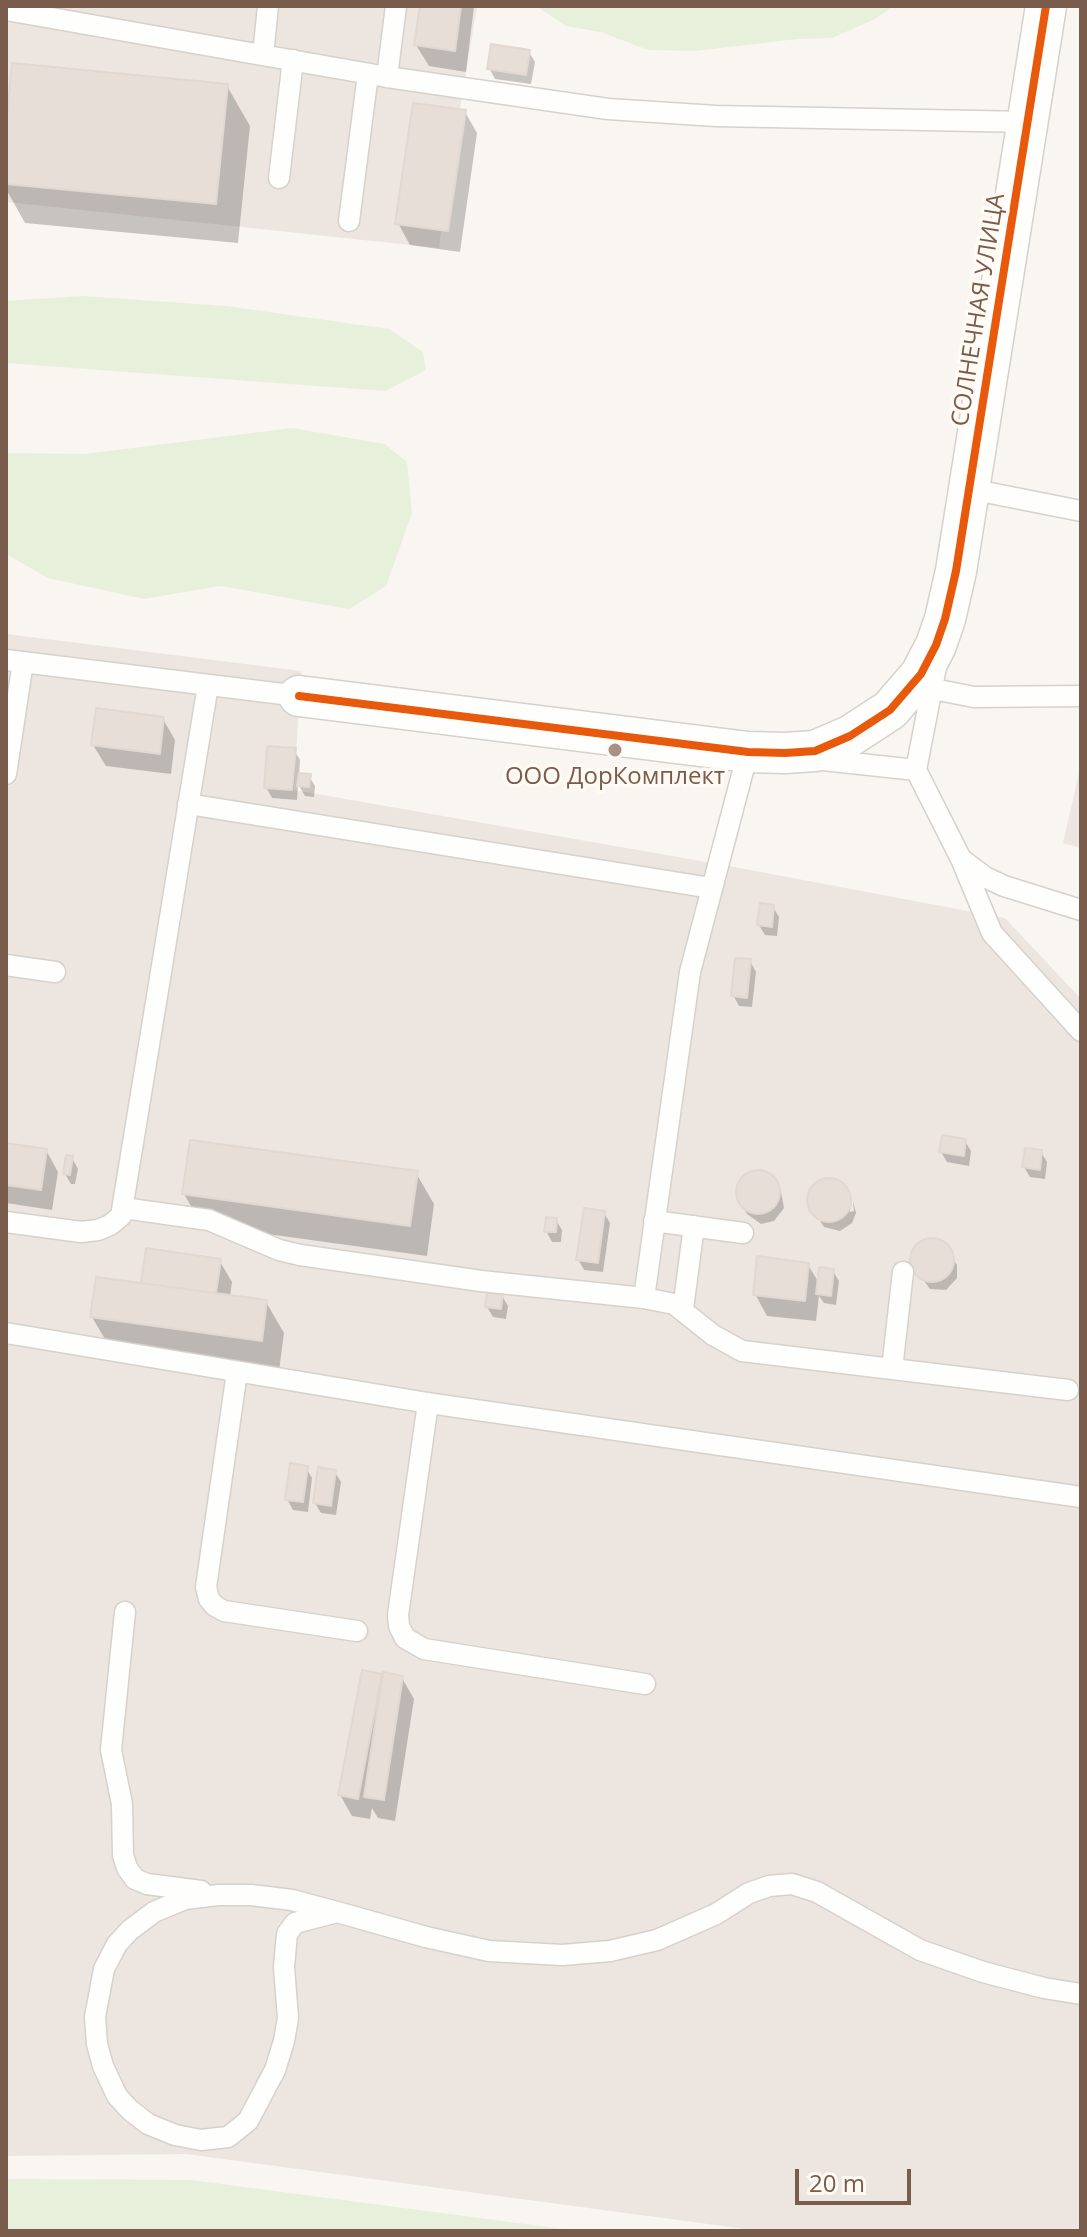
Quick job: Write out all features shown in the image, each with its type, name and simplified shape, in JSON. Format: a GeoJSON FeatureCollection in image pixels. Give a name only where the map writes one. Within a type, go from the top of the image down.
{"type":"FeatureCollection","features":[{"type":"Feature","properties":{"kind":"street","name":"СОЛНЕЧНАЯ УЛИЦА"},"geometry":{"type":"LineString","coordinates":[[299,696],[748,752],[815,751],[874,723],[922,687],[945,619],[970,489],[1046,6]]}},
{"type":"Feature","properties":{"kind":"lane"},"geometry":{"type":"LineString","coordinates":[[263,55],[268,6]]}},
{"type":"Feature","properties":{"kind":"lane"},"geometry":{"type":"LineString","coordinates":[[349,221],[378,75],[396,6]]}},
{"type":"Feature","properties":{"kind":"lane"},"geometry":{"type":"LineString","coordinates":[[6,10],[523,98],[667,114],[1029,122]]}},
{"type":"Feature","properties":{"kind":"lane"},"geometry":{"type":"LineString","coordinates":[[279,178],[293,60]]}},
{"type":"Feature","properties":{"kind":"lane"},"geometry":{"type":"LineString","coordinates":[[970,489],[1081,511]]}},
{"type":"Feature","properties":{"kind":"lane"},"geometry":{"type":"LineString","coordinates":[[6,774],[14,661],[299,696]]}},
{"type":"Feature","properties":{"kind":"lane"},"geometry":{"type":"LineString","coordinates":[[6,1222],[53,1229],[98,1230],[117,1220],[123,1208],[208,685]]}},
{"type":"Feature","properties":{"kind":"lane"},"geometry":{"type":"LineString","coordinates":[[1081,696],[974,697],[922,687],[916,770],[961,859],[992,933],[1081,1031]]}},
{"type":"Feature","properties":{"kind":"lane"},"geometry":{"type":"LineString","coordinates":[[644,1298],[690,972],[748,752],[916,770]]}},
{"type":"Feature","properties":{"kind":"lane"},"geometry":{"type":"LineString","coordinates":[[188,804],[711,888]]}},
{"type":"Feature","properties":{"kind":"lane"},"geometry":{"type":"LineString","coordinates":[[961,859],[985,877],[1004,886],[1081,910]]}},
{"type":"Feature","properties":{"kind":"lane"},"geometry":{"type":"LineString","coordinates":[[6,965],[55,972]]}},
{"type":"Feature","properties":{"kind":"lane"},"geometry":{"type":"LineString","coordinates":[[123,1208],[209,1220],[279,1250],[300,1255],[674,1304],[713,1335],[742,1351],[1068,1390]]}},
{"type":"Feature","properties":{"kind":"lane"},"geometry":{"type":"LineString","coordinates":[[654,1221],[743,1233]]}},
{"type":"Feature","properties":{"kind":"lane"},"geometry":{"type":"LineString","coordinates":[[683,1309],[694,1226]]}},
{"type":"Feature","properties":{"kind":"lane"},"geometry":{"type":"LineString","coordinates":[[892,1369],[903,1272]]}},
{"type":"Feature","properties":{"kind":"lane"},"geometry":{"type":"LineString","coordinates":[[6,1333],[428,1403],[1081,1497]]}},
{"type":"Feature","properties":{"kind":"lane"},"geometry":{"type":"LineString","coordinates":[[237,1372],[206,1587],[209,1599],[224,1611],[357,1631]]}},
{"type":"Feature","properties":{"kind":"lane"},"geometry":{"type":"LineString","coordinates":[[428,1403],[398,1615],[405,1638],[424,1649],[645,1684]]}},
{"type":"Feature","properties":{"kind":"lane"},"geometry":{"type":"LineString","coordinates":[[125,1612],[111,1750],[122,1804],[122,1839],[127,1868],[135,1879],[147,1884],[292,1900],[489,1951],[562,1955],[610,1951],[657,1940],[716,1914],[749,1893],[769,1886],[792,1884],[817,1892],[920,1950],[983,1972],[1081,1994]]}},
{"type":"Feature","properties":{"kind":"lane"},"geometry":{"type":"LineString","coordinates":[[251,1895],[185,1899],[154,1912],[117,1944],[104,1969],[95,2017],[103,2066],[117,2096],[130,2110],[148,2124],[175,2135],[201,2140],[228,2137],[248,2121],[275,2070],[284,2041],[288,2018],[284,1967],[287,1934],[295,1923],[337,1912]]}},
{"type":"Feature","properties":{"kind":"shaded area"},"geometry":{"type":"Polygon","coordinates":[[[6,6],[477,6],[460,109],[466,110],[448,231],[441,231],[439,248],[6,202],[6,6]]]}},
{"type":"Feature","properties":{"kind":"shaded area"},"geometry":{"type":"Polygon","coordinates":[[[6,634],[301,671],[294,790],[1005,918],[1081,999],[1081,2231],[760,2231],[186,2154],[6,2156],[6,634]]]}},
{"type":"Feature","properties":{"kind":"shaded area"},"geometry":{"type":"Polygon","coordinates":[[[1081,764],[1081,848],[1063,843],[1081,764]]]}},
{"type":"Feature","properties":{"kind":"green space"},"geometry":{"type":"Polygon","coordinates":[[[536,6],[893,6],[875,19],[832,38],[695,51],[648,50],[601,32],[566,26],[536,6]]]}},
{"type":"Feature","properties":{"kind":"green space"},"geometry":{"type":"Polygon","coordinates":[[[83,296],[226,306],[389,329],[423,352],[426,370],[385,391],[6,363],[6,301],[83,296]]]}},
{"type":"Feature","properties":{"kind":"green space"},"geometry":{"type":"Polygon","coordinates":[[[292,428],[385,444],[407,462],[412,513],[386,586],[349,609],[221,586],[144,599],[48,578],[6,554],[6,453],[85,454],[292,428]]]}},
{"type":"Feature","properties":{"kind":"green space"},"geometry":{"type":"Polygon","coordinates":[[[6,2179],[191,2180],[578,2231],[6,2231],[6,2179]]]}},
{"type":"Feature","properties":{"kind":"building"},"geometry":{"type":"Polygon","coordinates":[[[420,6],[461,6],[455,51],[414,45],[420,6]]]}},
{"type":"Feature","properties":{"kind":"building"},"geometry":{"type":"Polygon","coordinates":[[[491,44],[530,50],[526,75],[487,69],[491,44]]]}},
{"type":"Feature","properties":{"kind":"building"},"geometry":{"type":"Polygon","coordinates":[[[12,63],[228,84],[216,204],[6,184],[6,127],[12,63]]]}},
{"type":"Feature","properties":{"kind":"building"},"geometry":{"type":"Polygon","coordinates":[[[413,103],[466,110],[448,231],[395,224],[413,103]]]}},
{"type":"Feature","properties":{"kind":"building"},"geometry":{"type":"Polygon","coordinates":[[[96,708],[164,717],[160,754],[91,745],[96,708]]]}},
{"type":"Feature","properties":{"kind":"building"},"geometry":{"type":"Polygon","coordinates":[[[267,746],[296,748],[292,790],[264,788],[267,746]]]}},
{"type":"Feature","properties":{"kind":"building"},"geometry":{"type":"Polygon","coordinates":[[[299,773],[311,774],[309,787],[297,786],[299,773]]]}},
{"type":"Feature","properties":{"kind":"building"},"geometry":{"type":"Polygon","coordinates":[[[760,903],[774,905],[772,927],[757,925],[760,903]]]}},
{"type":"Feature","properties":{"kind":"building"},"geometry":{"type":"Polygon","coordinates":[[[735,958],[751,959],[747,998],[731,996],[735,958]]]}},
{"type":"Feature","properties":{"kind":"building"},"geometry":{"type":"Polygon","coordinates":[[[942,1135],[966,1139],[964,1156],[939,1152],[942,1135]]]}},
{"type":"Feature","properties":{"kind":"building"},"geometry":{"type":"Polygon","coordinates":[[[190,1140],[418,1171],[410,1226],[182,1194],[190,1140]]]}},
{"type":"Feature","properties":{"kind":"building"},"geometry":{"type":"Polygon","coordinates":[[[6,1143],[47,1149],[41,1190],[6,1185],[6,1143]]]}},
{"type":"Feature","properties":{"kind":"building"},"geometry":{"type":"Polygon","coordinates":[[[1025,1148],[1042,1150],[1040,1170],[1022,1167],[1025,1148]]]}},
{"type":"Feature","properties":{"kind":"building"},"geometry":{"type":"Polygon","coordinates":[[[66,1155],[73,1156],[70,1175],[63,1174],[66,1155]]]}},
{"type":"Feature","properties":{"kind":"building"},"geometry":{"type":"Polygon","coordinates":[[[758,1170],[773,1177],[780,1192],[773,1207],[758,1214],[743,1207],[736,1192],[743,1177],[758,1170]]]}},
{"type":"Feature","properties":{"kind":"building"},"geometry":{"type":"Polygon","coordinates":[[[829,1178],[844,1185],[851,1200],[844,1215],[829,1222],[814,1215],[807,1200],[814,1185],[829,1178]]]}},
{"type":"Feature","properties":{"kind":"building"},"geometry":{"type":"Polygon","coordinates":[[[584,1208],[605,1211],[598,1263],[576,1260],[584,1208]]]}},
{"type":"Feature","properties":{"kind":"building"},"geometry":{"type":"Polygon","coordinates":[[[546,1217],[557,1218],[556,1232],[544,1232],[546,1217]]]}},
{"type":"Feature","properties":{"kind":"building"},"geometry":{"type":"Polygon","coordinates":[[[932,1238],[947,1245],[954,1260],[947,1275],[932,1282],[917,1275],[910,1260],[917,1245],[932,1238]]]}},
{"type":"Feature","properties":{"kind":"building"},"geometry":{"type":"Polygon","coordinates":[[[146,1248],[221,1259],[216,1293],[141,1283],[146,1248]]]}},
{"type":"Feature","properties":{"kind":"building"},"geometry":{"type":"Polygon","coordinates":[[[757,1256],[809,1263],[805,1301],[753,1295],[757,1256]]]}},
{"type":"Feature","properties":{"kind":"building"},"geometry":{"type":"Polygon","coordinates":[[[819,1267],[834,1269],[831,1296],[816,1294],[819,1267]]]}},
{"type":"Feature","properties":{"kind":"building"},"geometry":{"type":"Polygon","coordinates":[[[96,1277],[267,1300],[262,1341],[90,1317],[96,1277]]]}},
{"type":"Feature","properties":{"kind":"building"},"geometry":{"type":"Polygon","coordinates":[[[487,1292],[503,1294],[501,1309],[485,1307],[487,1292]]]}},
{"type":"Feature","properties":{"kind":"building"},"geometry":{"type":"Polygon","coordinates":[[[290,1463],[308,1466],[303,1502],[285,1500],[290,1463]]]}},
{"type":"Feature","properties":{"kind":"building"},"geometry":{"type":"Polygon","coordinates":[[[318,1467],[336,1470],[331,1506],[313,1503],[318,1467]]]}},
{"type":"Feature","properties":{"kind":"building"},"geometry":{"type":"Polygon","coordinates":[[[362,1670],[382,1674],[358,1799],[338,1795],[362,1670]]]}},
{"type":"Feature","properties":{"kind":"building"},"geometry":{"type":"Polygon","coordinates":[[[383,1672],[403,1676],[384,1800],[364,1797],[383,1672]]]}},
{"type":"Feature","properties":{"kind":"cycle path"},"geometry":{"type":"LineString","coordinates":[[299,696],[748,752],[785,753],[815,751],[850,736],[890,710],[921,674],[936,645],[956,571],[1046,6]]}},
{"type":"Feature","properties":{"kind":"place","name":"ООО ДорКомплект"},"geometry":{"type":"Point","coordinates":[615,750]}}]}
